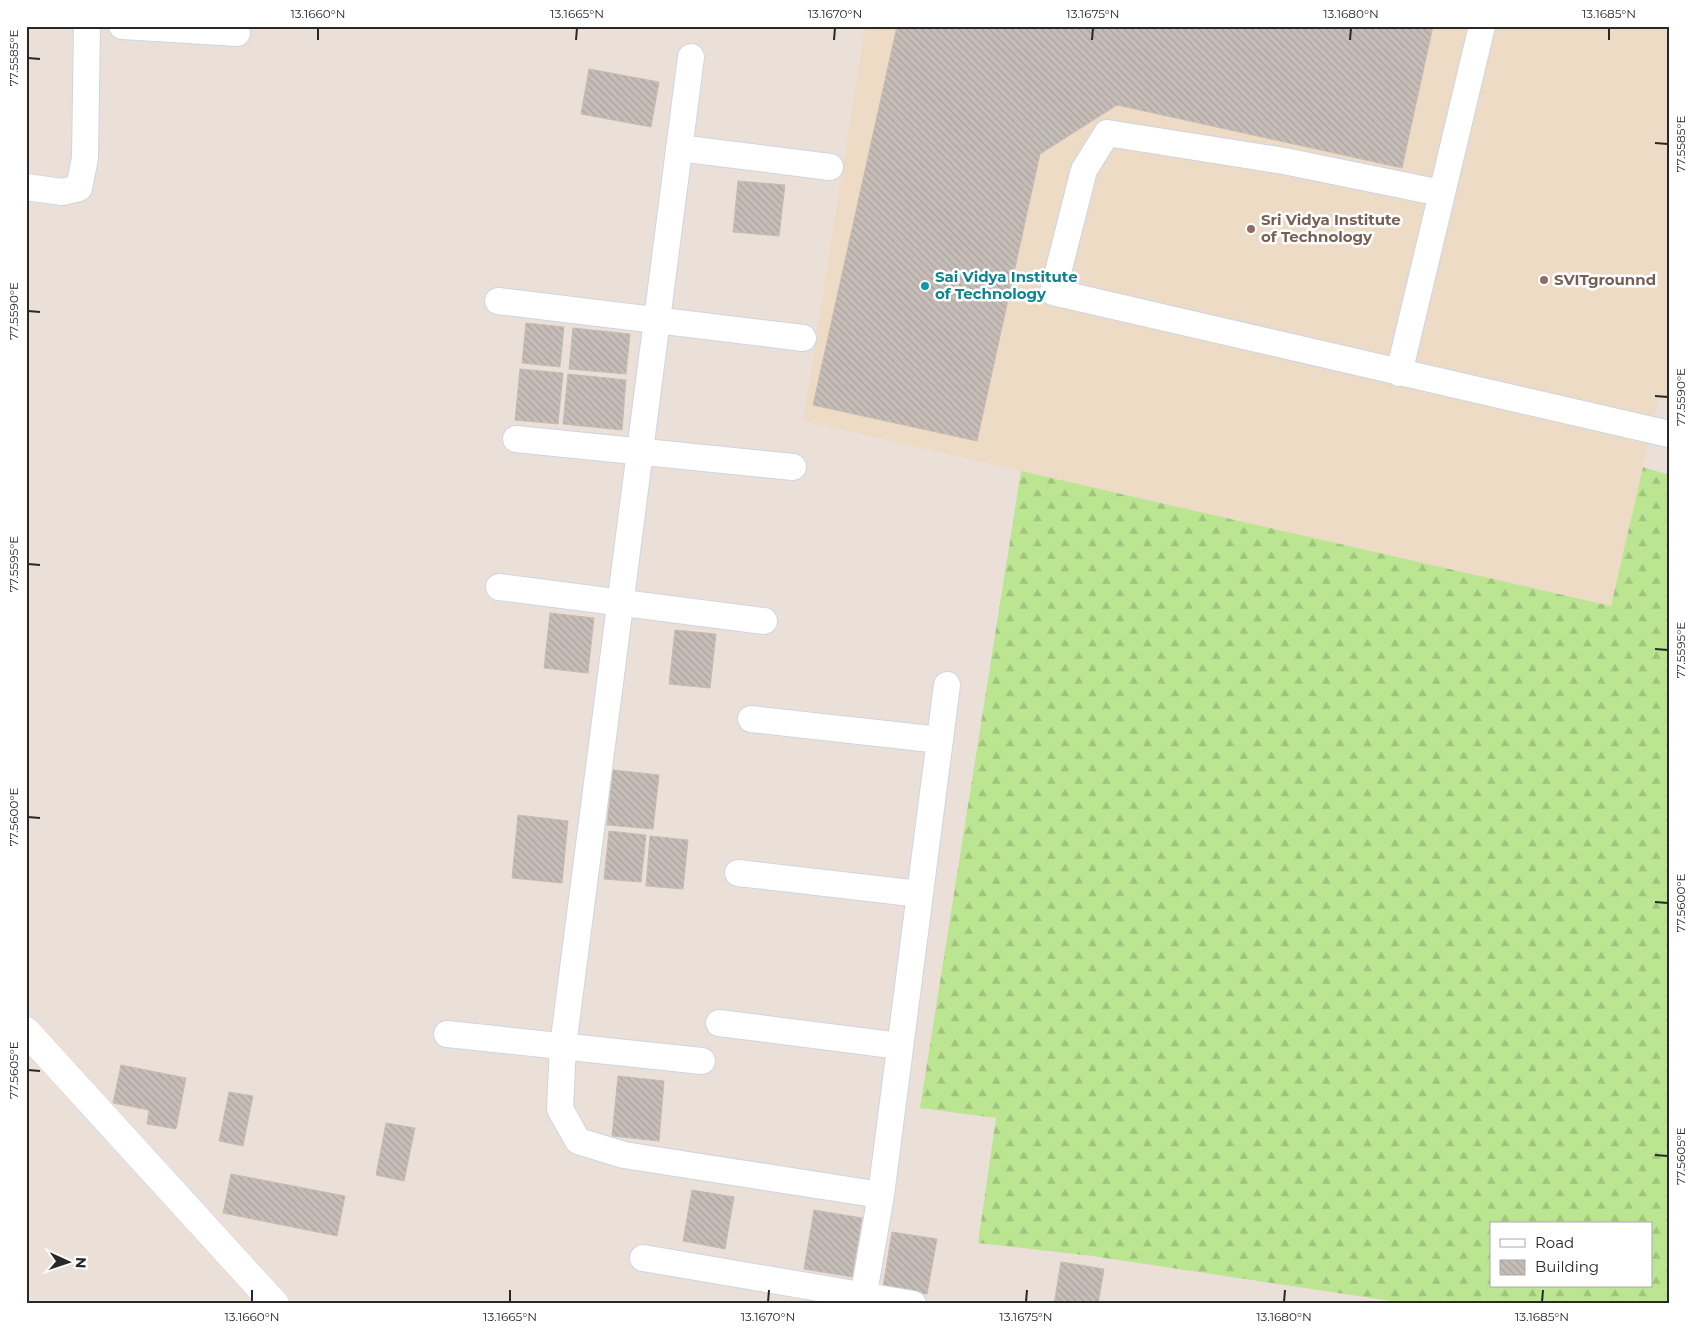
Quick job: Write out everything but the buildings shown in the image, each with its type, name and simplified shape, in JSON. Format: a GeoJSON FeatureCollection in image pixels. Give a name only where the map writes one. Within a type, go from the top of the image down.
{"type":"FeatureCollection","features":[{"type":"Feature","properties":{"kind":"main road"},"geometry":{"type":"LineString","coordinates":[[26,1030],[275,1304]]}},
{"type":"Feature","properties":{"kind":"street"},"geometry":{"type":"LineString","coordinates":[[26,187],[62,192],[79,188],[85,158],[87,26]]}},
{"type":"Feature","properties":{"kind":"street"},"geometry":{"type":"LineString","coordinates":[[122,26],[236,33]]}},
{"type":"Feature","properties":{"kind":"street"},"geometry":{"type":"LineString","coordinates":[[1398,373],[1482,26]]}},
{"type":"Feature","properties":{"kind":"street"},"geometry":{"type":"LineString","coordinates":[[691,57],[563,1046],[560,1109],[578,1141],[624,1155],[881,1195]]}},
{"type":"Feature","properties":{"kind":"street"},"geometry":{"type":"LineString","coordinates":[[1442,193],[1284,161],[1108,133],[1084,170],[1053,292],[1669,434]]}},
{"type":"Feature","properties":{"kind":"street"},"geometry":{"type":"LineString","coordinates":[[679,148],[830,167]]}},
{"type":"Feature","properties":{"kind":"street"},"geometry":{"type":"LineString","coordinates":[[498,301],[803,338]]}},
{"type":"Feature","properties":{"kind":"street"},"geometry":{"type":"LineString","coordinates":[[516,439],[792,468]]}},
{"type":"Feature","properties":{"kind":"street"},"geometry":{"type":"LineString","coordinates":[[499,587],[764,621]]}},
{"type":"Feature","properties":{"kind":"street"},"geometry":{"type":"LineString","coordinates":[[862,1300],[881,1195],[947,684]]}},
{"type":"Feature","properties":{"kind":"street"},"geometry":{"type":"LineString","coordinates":[[751,719],[940,740]]}},
{"type":"Feature","properties":{"kind":"street"},"geometry":{"type":"LineString","coordinates":[[738,873],[920,894]]}},
{"type":"Feature","properties":{"kind":"street"},"geometry":{"type":"LineString","coordinates":[[718,1023],[900,1046]]}},
{"type":"Feature","properties":{"kind":"street"},"geometry":{"type":"LineString","coordinates":[[447,1034],[702,1061]]}},
{"type":"Feature","properties":{"kind":"street"},"geometry":{"type":"LineString","coordinates":[[643,1258],[862,1300],[913,1304]]}},
{"type":"Feature","properties":{"kind":"shaded area","name":"Sri Vidya Institute of Technology"},"geometry":{"type":"Polygon","coordinates":[[[865,26],[1669,26],[1669,400],[1659,398],[1611,606],[803,421],[865,26]]]}},
{"type":"Feature","properties":{"kind":"green space"},"geometry":{"type":"Polygon","coordinates":[[[1643,467],[1669,475],[1669,1304],[1411,1304],[1092,1256],[978,1243],[996,1118],[920,1108],[1021,471],[1611,606],[1643,467]]]}},
{"type":"Feature","properties":{"kind":"place","name":"Sri Vidya Institute of Technology"},"geometry":{"type":"Point","coordinates":[1251,229]}},
{"type":"Feature","properties":{"kind":"place","name":"SVITgrounnd"},"geometry":{"type":"Point","coordinates":[1544,280]}},
{"type":"Feature","properties":{"kind":"place","name":"Sai Vidya Institute of Technology"},"geometry":{"type":"Point","coordinates":[925,286]}}]}
